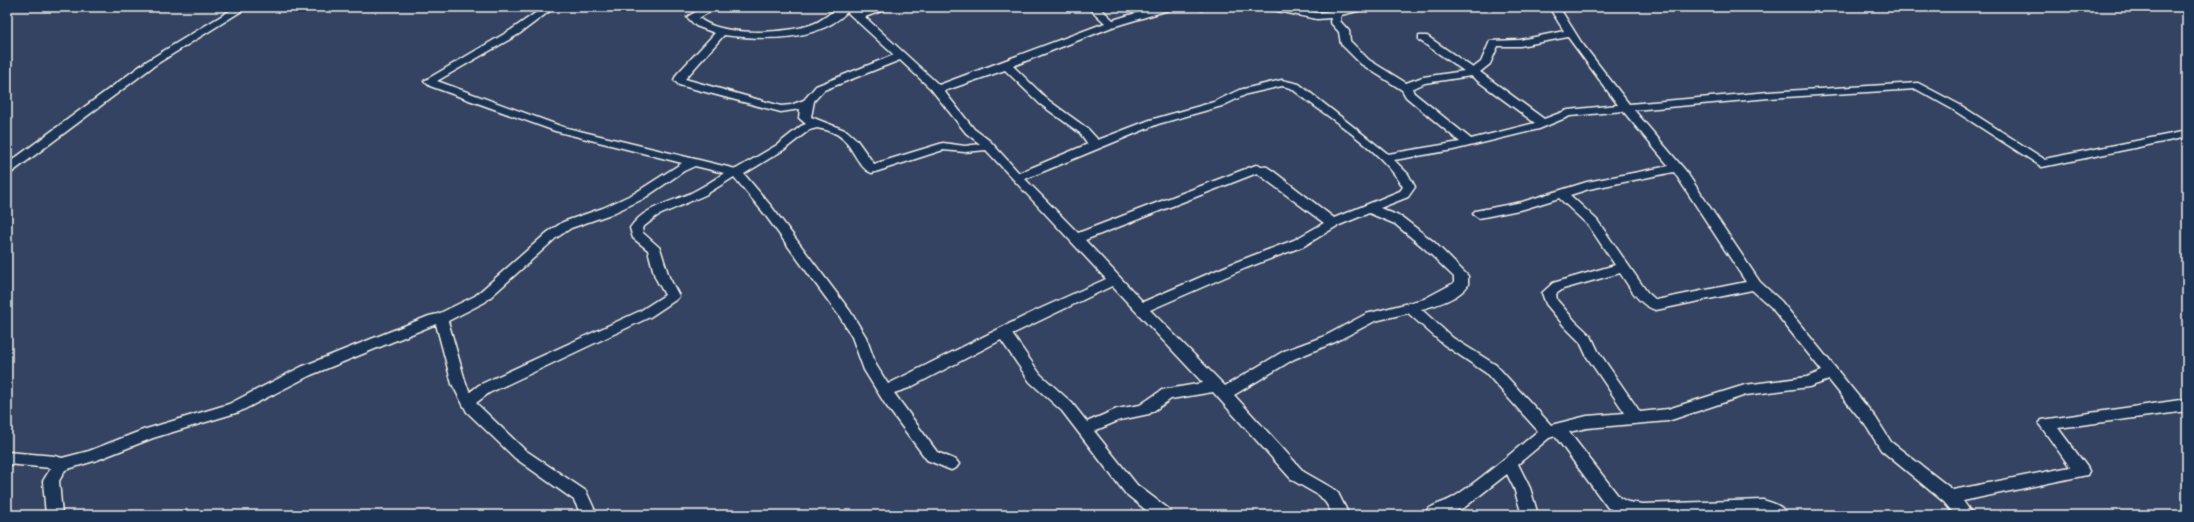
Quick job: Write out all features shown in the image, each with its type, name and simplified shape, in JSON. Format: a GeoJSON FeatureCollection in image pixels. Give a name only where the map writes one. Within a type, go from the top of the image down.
{"type":"FeatureCollection","features":[{"type":"Feature","properties":{"kind":"street"},"geometry":{"type":"LineString","coordinates":[[7,170],[151,63],[243,7]]}},
{"type":"Feature","properties":{"kind":"street"},"geometry":{"type":"LineString","coordinates":[[550,7],[515,32],[429,81],[502,110],[559,129],[641,151],[696,162],[736,173],[767,209],[812,272],[845,314],[859,337],[869,366],[890,400],[932,456],[951,464]]}},
{"type":"Feature","properties":{"kind":"street"},"geometry":{"type":"LineString","coordinates":[[712,7],[692,17],[696,22],[722,31],[756,34],[796,32],[834,18],[847,7],[937,90],[970,131],[989,146],[1017,178],[1047,207],[1298,476],[1326,492],[1332,498],[1342,515]]}},
{"type":"Feature","properties":{"kind":"street"},"geometry":{"type":"LineString","coordinates":[[858,16],[887,7]]}},
{"type":"Feature","properties":{"kind":"street"},"geometry":{"type":"LineString","coordinates":[[1093,7],[1112,24]]}},
{"type":"Feature","properties":{"kind":"street"},"geometry":{"type":"LineString","coordinates":[[937,90],[1112,24],[1170,7]]}},
{"type":"Feature","properties":{"kind":"street"},"geometry":{"type":"LineString","coordinates":[[1273,7],[1317,16],[1336,14],[1363,7]]}},
{"type":"Feature","properties":{"kind":"street"},"geometry":{"type":"LineString","coordinates":[[1554,7],[1625,107],[1676,168],[1755,285],[1776,304],[1871,422],[1886,446],[1893,454],[1950,497],[1965,515]]}},
{"type":"Feature","properties":{"kind":"street"},"geometry":{"type":"LineString","coordinates":[[1336,14],[1335,22],[1344,31],[1345,42],[1365,62],[1406,88],[1410,95],[1469,143]]}},
{"type":"Feature","properties":{"kind":"street"},"geometry":{"type":"LineString","coordinates":[[722,31],[681,76],[680,80],[683,84],[781,109],[793,108],[807,102]]}},
{"type":"Feature","properties":{"kind":"street"},"geometry":{"type":"LineString","coordinates":[[1406,88],[1420,80],[1470,72],[1484,65],[1494,43],[1520,43],[1571,33]]}},
{"type":"Feature","properties":{"kind":"street"},"geometry":{"type":"LineString","coordinates":[[1423,38],[1470,72],[1489,83],[1543,124]]}},
{"type":"Feature","properties":{"kind":"street"},"geometry":{"type":"LineString","coordinates":[[901,56],[820,88],[807,102],[805,118],[815,125],[831,128],[843,133],[872,169],[943,146],[965,149],[989,146]]}},
{"type":"Feature","properties":{"kind":"street"},"geometry":{"type":"LineString","coordinates":[[1006,65],[1044,102],[1084,131],[1096,146]]}},
{"type":"Feature","properties":{"kind":"street"},"geometry":{"type":"LineString","coordinates":[[1017,178],[1154,122],[1218,104],[1244,92],[1282,83],[1295,86],[1386,158],[1408,181],[1409,187],[1404,194],[1332,223],[1299,243],[1241,265],[1142,308]]}},
{"type":"Feature","properties":{"kind":"street"},"geometry":{"type":"LineString","coordinates":[[1386,158],[1469,143],[1543,124],[1568,113],[1769,95],[1918,86],[1956,107],[2042,163],[2187,134]]}},
{"type":"Feature","properties":{"kind":"street"},"geometry":{"type":"LineString","coordinates":[[468,401],[491,386],[645,314],[672,296],[662,277],[654,248],[637,235],[636,228],[639,224],[655,212],[718,184],[781,147],[805,128],[815,125]]}},
{"type":"Feature","properties":{"kind":"street"},"geometry":{"type":"LineString","coordinates":[[54,515],[51,481],[60,465],[92,456],[148,434],[234,408],[306,371],[425,322],[440,319],[480,299],[552,235],[567,225],[607,211],[639,196],[659,184],[680,168],[696,162]]}},
{"type":"Feature","properties":{"kind":"street"},"geometry":{"type":"LineString","coordinates":[[1479,214],[1524,205],[1587,186],[1676,168]]}},
{"type":"Feature","properties":{"kind":"street"},"geometry":{"type":"LineString","coordinates":[[1076,239],[1256,169],[1263,170],[1269,174],[1332,223]]}},
{"type":"Feature","properties":{"kind":"street"},"geometry":{"type":"LineString","coordinates":[[1561,194],[1593,223],[1642,295],[1651,303],[1656,305],[1755,285]]}},
{"type":"Feature","properties":{"kind":"street"},"geometry":{"type":"LineString","coordinates":[[1084,429],[1117,415],[1144,410],[1167,394],[1219,390],[1289,355],[1330,339],[1371,317],[1428,303],[1461,285],[1461,276],[1429,245],[1399,221],[1369,208]]}},
{"type":"Feature","properties":{"kind":"street"},"geometry":{"type":"LineString","coordinates":[[1624,267],[1558,286],[1549,293],[1551,301],[1570,324],[1586,339],[1592,353],[1636,419]]}},
{"type":"Feature","properties":{"kind":"street"},"geometry":{"type":"LineString","coordinates":[[885,390],[904,384],[927,371],[1004,334],[1038,315],[1114,280]]}},
{"type":"Feature","properties":{"kind":"street"},"geometry":{"type":"LineString","coordinates":[[1410,307],[1448,341],[1491,369],[1553,430],[1614,503],[1625,509],[1643,511],[1763,507],[1771,509],[1779,515]]}},
{"type":"Feature","properties":{"kind":"street"},"geometry":{"type":"LineString","coordinates":[[440,319],[459,384],[472,408],[520,454],[580,496],[589,515]]}},
{"type":"Feature","properties":{"kind":"street"},"geometry":{"type":"LineString","coordinates":[[1004,334],[1035,378],[1058,397],[1131,489],[1164,515]]}},
{"type":"Feature","properties":{"kind":"street"},"geometry":{"type":"LineString","coordinates":[[1431,515],[1459,502],[1553,430],[1587,422],[1636,419],[1668,415],[1745,390],[1809,382],[1831,373]]}},
{"type":"Feature","properties":{"kind":"street"},"geometry":{"type":"LineString","coordinates":[[1950,497],[2081,471],[2047,424],[2187,405]]}},
{"type":"Feature","properties":{"kind":"street"},"geometry":{"type":"LineString","coordinates":[[7,458],[55,462],[60,465]]}},
{"type":"Feature","properties":{"kind":"street"},"geometry":{"type":"LineString","coordinates":[[1510,463],[1522,488],[1530,515]]}}]}
